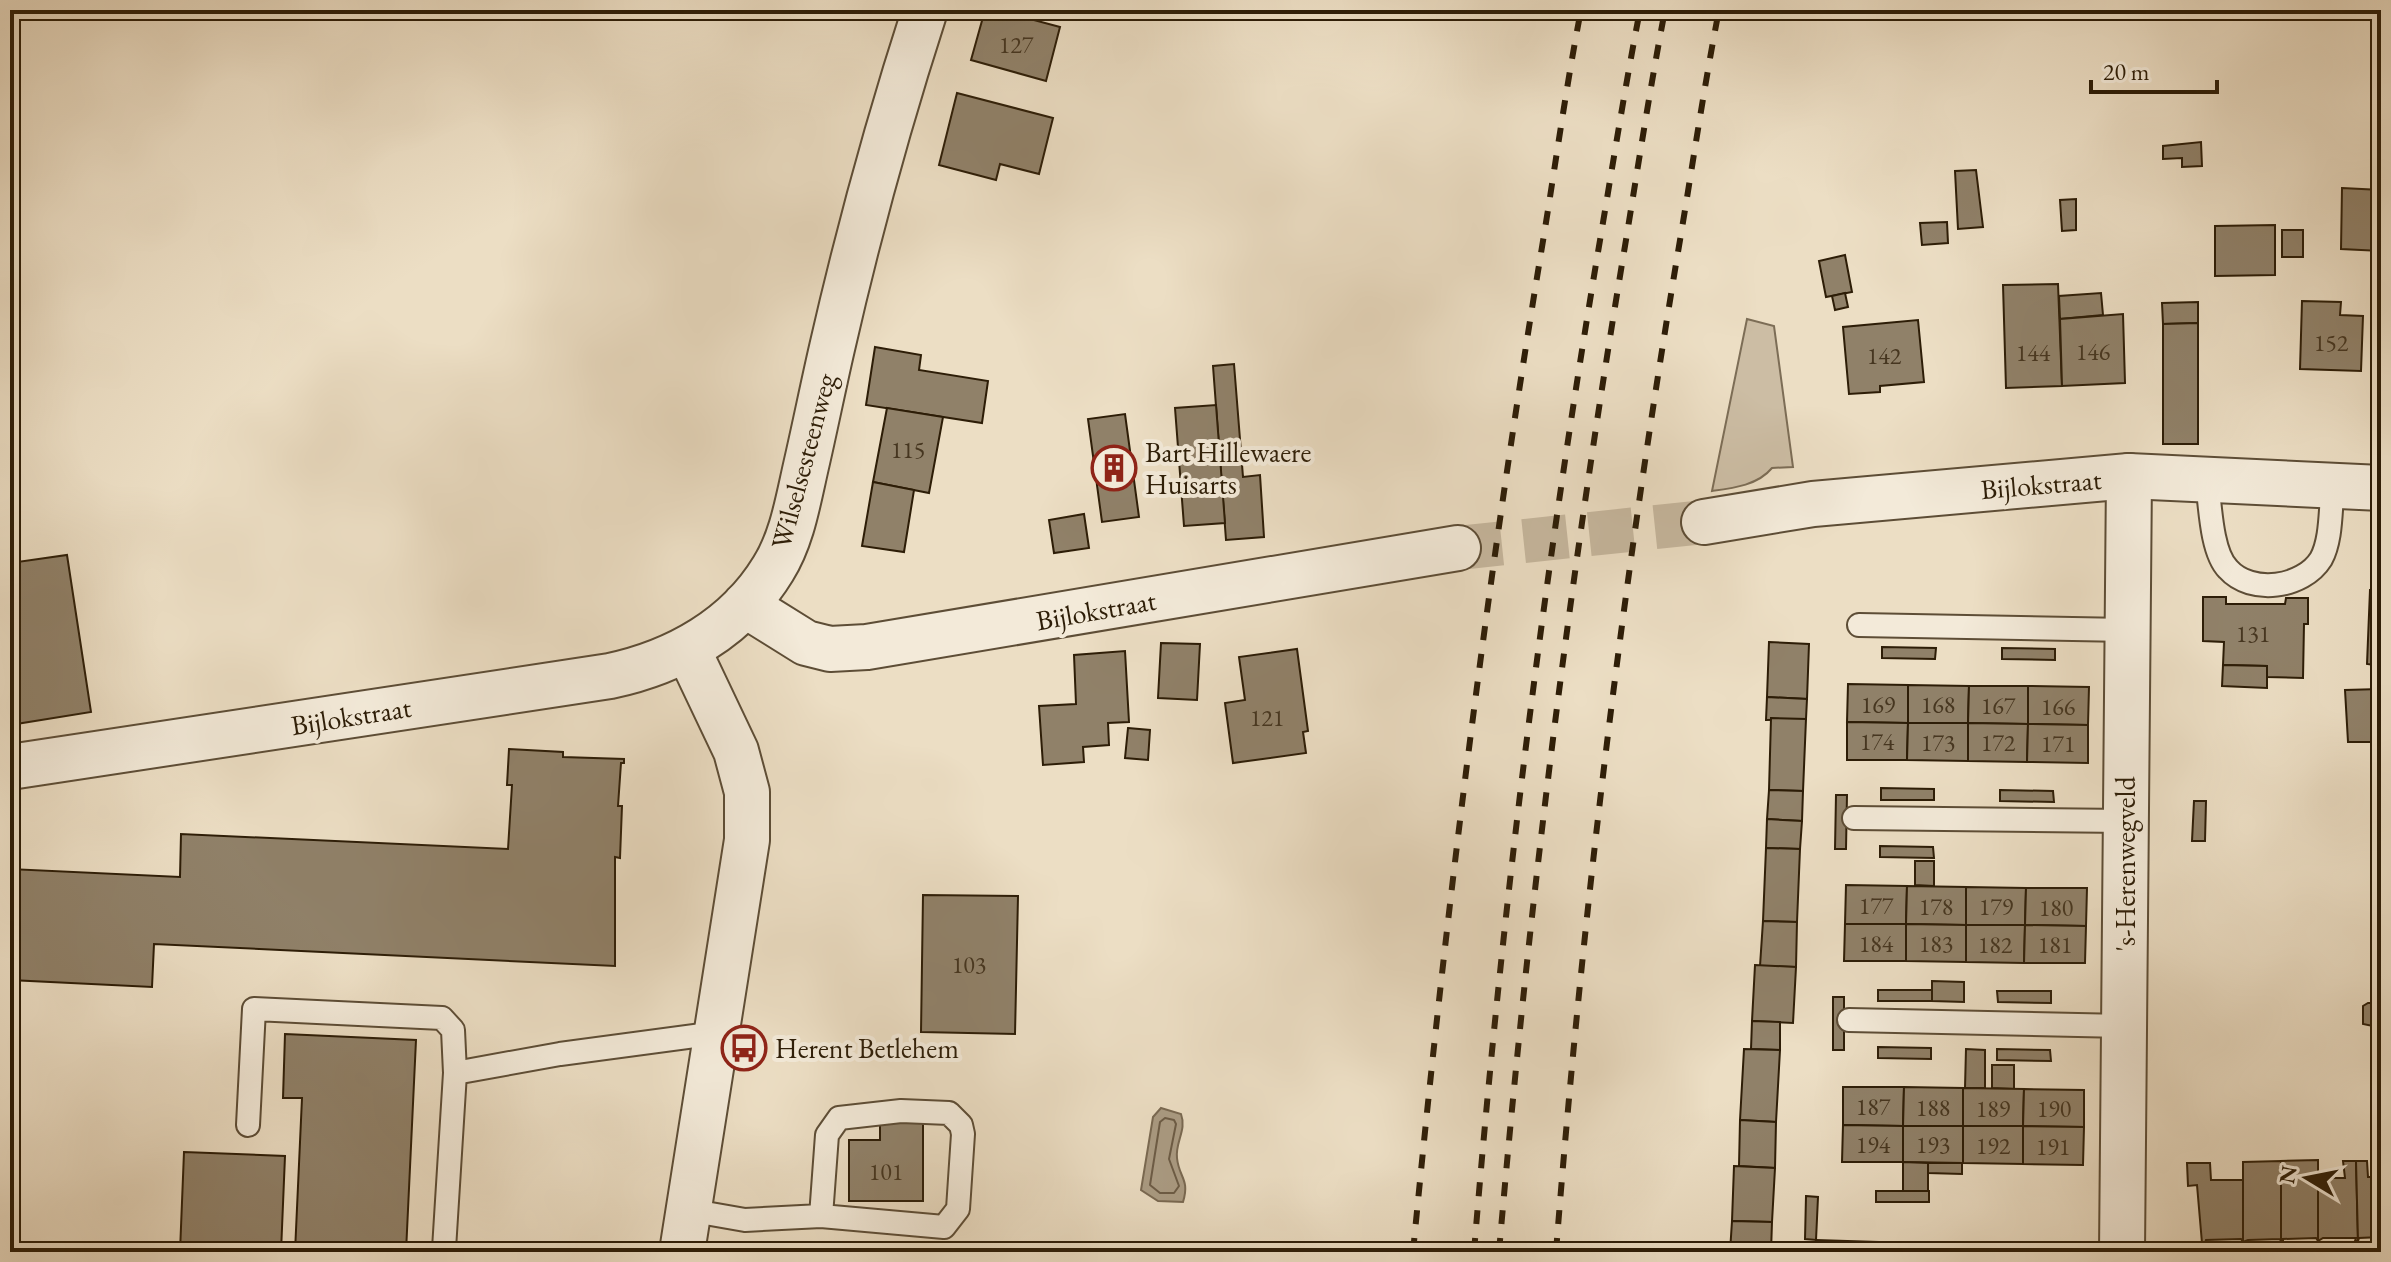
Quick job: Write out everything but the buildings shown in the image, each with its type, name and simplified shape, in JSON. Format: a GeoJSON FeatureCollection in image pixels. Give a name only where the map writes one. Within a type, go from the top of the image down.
{"type":"FeatureCollection","features":[{"type":"Feature","properties":{"kind":"street","name":"Wilselsesteenweg"},"geometry":{"type":"LineString","coordinates":[[688,650],[745,605],[771,572],[782,552],[796,510],[831,351],[886,135],[925,10]]}},
{"type":"Feature","properties":{"kind":"street","name":"Bijlokstraat"},"geometry":{"type":"LineString","coordinates":[[1704,522],[1813,504],[2129,476],[2381,488]]}},
{"type":"Feature","properties":{"kind":"street","name":"'s-Herenwegveld"},"geometry":{"type":"LineString","coordinates":[[2122,1252],[2129,476]]}},
{"type":"Feature","properties":{"kind":"street","name":"Bijlokstraat"},"geometry":{"type":"LineString","coordinates":[[745,605],[806,643],[830,649],[867,647],[1458,548]]}},
{"type":"Feature","properties":{"kind":"street","name":"Bijlokstraat"},"geometry":{"type":"LineString","coordinates":[[10,767],[610,676],[688,650]]}},
{"type":"Feature","properties":{"kind":"street"},"geometry":{"type":"LineString","coordinates":[[682,1252],[747,840],[747,792],[736,751],[688,650]]}},
{"type":"Feature","properties":{"kind":"lane"},"geometry":{"type":"LineString","coordinates":[[2207,480],[2213,536],[2227,569],[2242,579],[2266,586],[2286,584],[2320,561],[2326,546],[2333,486]]}},
{"type":"Feature","properties":{"kind":"lane"},"geometry":{"type":"LineString","coordinates":[[1859,625],[2127,630]]}},
{"type":"Feature","properties":{"kind":"lane"},"geometry":{"type":"LineString","coordinates":[[1854,818],[2126,821]]}},
{"type":"Feature","properties":{"kind":"lane"},"geometry":{"type":"LineString","coordinates":[[248,1125],[254,1009],[442,1018],[453,1030],[455,1073],[446,1252]]}},
{"type":"Feature","properties":{"kind":"lane"},"geometry":{"type":"LineString","coordinates":[[1849,1020],[2124,1026]]}},
{"type":"Feature","properties":{"kind":"lane"},"geometry":{"type":"LineString","coordinates":[[455,1073],[560,1054],[717,1033]]}},
{"type":"Feature","properties":{"kind":"lane"},"geometry":{"type":"LineString","coordinates":[[688,1210],[745,1220],[821,1216],[944,1227],[958,1209],[961,1125],[949,1113],[901,1111],[839,1118],[827,1135],[821,1216]]}},
{"type":"Feature","properties":{"kind":"shaded area"},"geometry":{"type":"Polygon","coordinates":[[[1747,319],[1774,326],[1793,467],[1772,468],[1753,482],[1712,491],[1747,319]]]}},
{"type":"Feature","properties":{"kind":"shaded area"},"geometry":{"type":"Polygon","coordinates":[[[1906,1242],[2040,1247],[2039,1252],[1906,1252],[1906,1242]]]}},
{"type":"Feature","properties":{"kind":"water"},"geometry":{"type":"Polygon","coordinates":[[[1161,1108],[1181,1114],[1182,1131],[1177,1152],[1185,1183],[1183,1202],[1158,1201],[1141,1190],[1153,1117],[1161,1108]]]}},
{"type":"Feature","properties":{"kind":"tunnel"},"geometry":{"type":"LineString","coordinates":[[1458,548],[1704,522]]}},
{"type":"Feature","properties":{"kind":"railway"},"geometry":{"type":"LineString","coordinates":[[1413,1252],[1453,879],[1485,630],[1520,383],[1581,10]]}},
{"type":"Feature","properties":{"kind":"railway"},"geometry":{"type":"LineString","coordinates":[[1474,1252],[1510,878],[1541,630],[1577,382],[1640,10]]}},
{"type":"Feature","properties":{"kind":"railway"},"geometry":{"type":"LineString","coordinates":[[1499,1252],[1523,1000],[1568,622],[1605,371],[1665,10]]}},
{"type":"Feature","properties":{"kind":"railway"},"geometry":{"type":"LineString","coordinates":[[1556,1252],[1591,878],[1621,630],[1657,382],[1719,10]]}},
{"type":"Feature","properties":{"kind":"place","name":"Bart Hillewaere Huisarts"},"geometry":{"type":"Point","coordinates":[1114,468]}},
{"type":"Feature","properties":{"kind":"place","name":"Herent Betlehem"},"geometry":{"type":"Point","coordinates":[744,1048]}}]}
